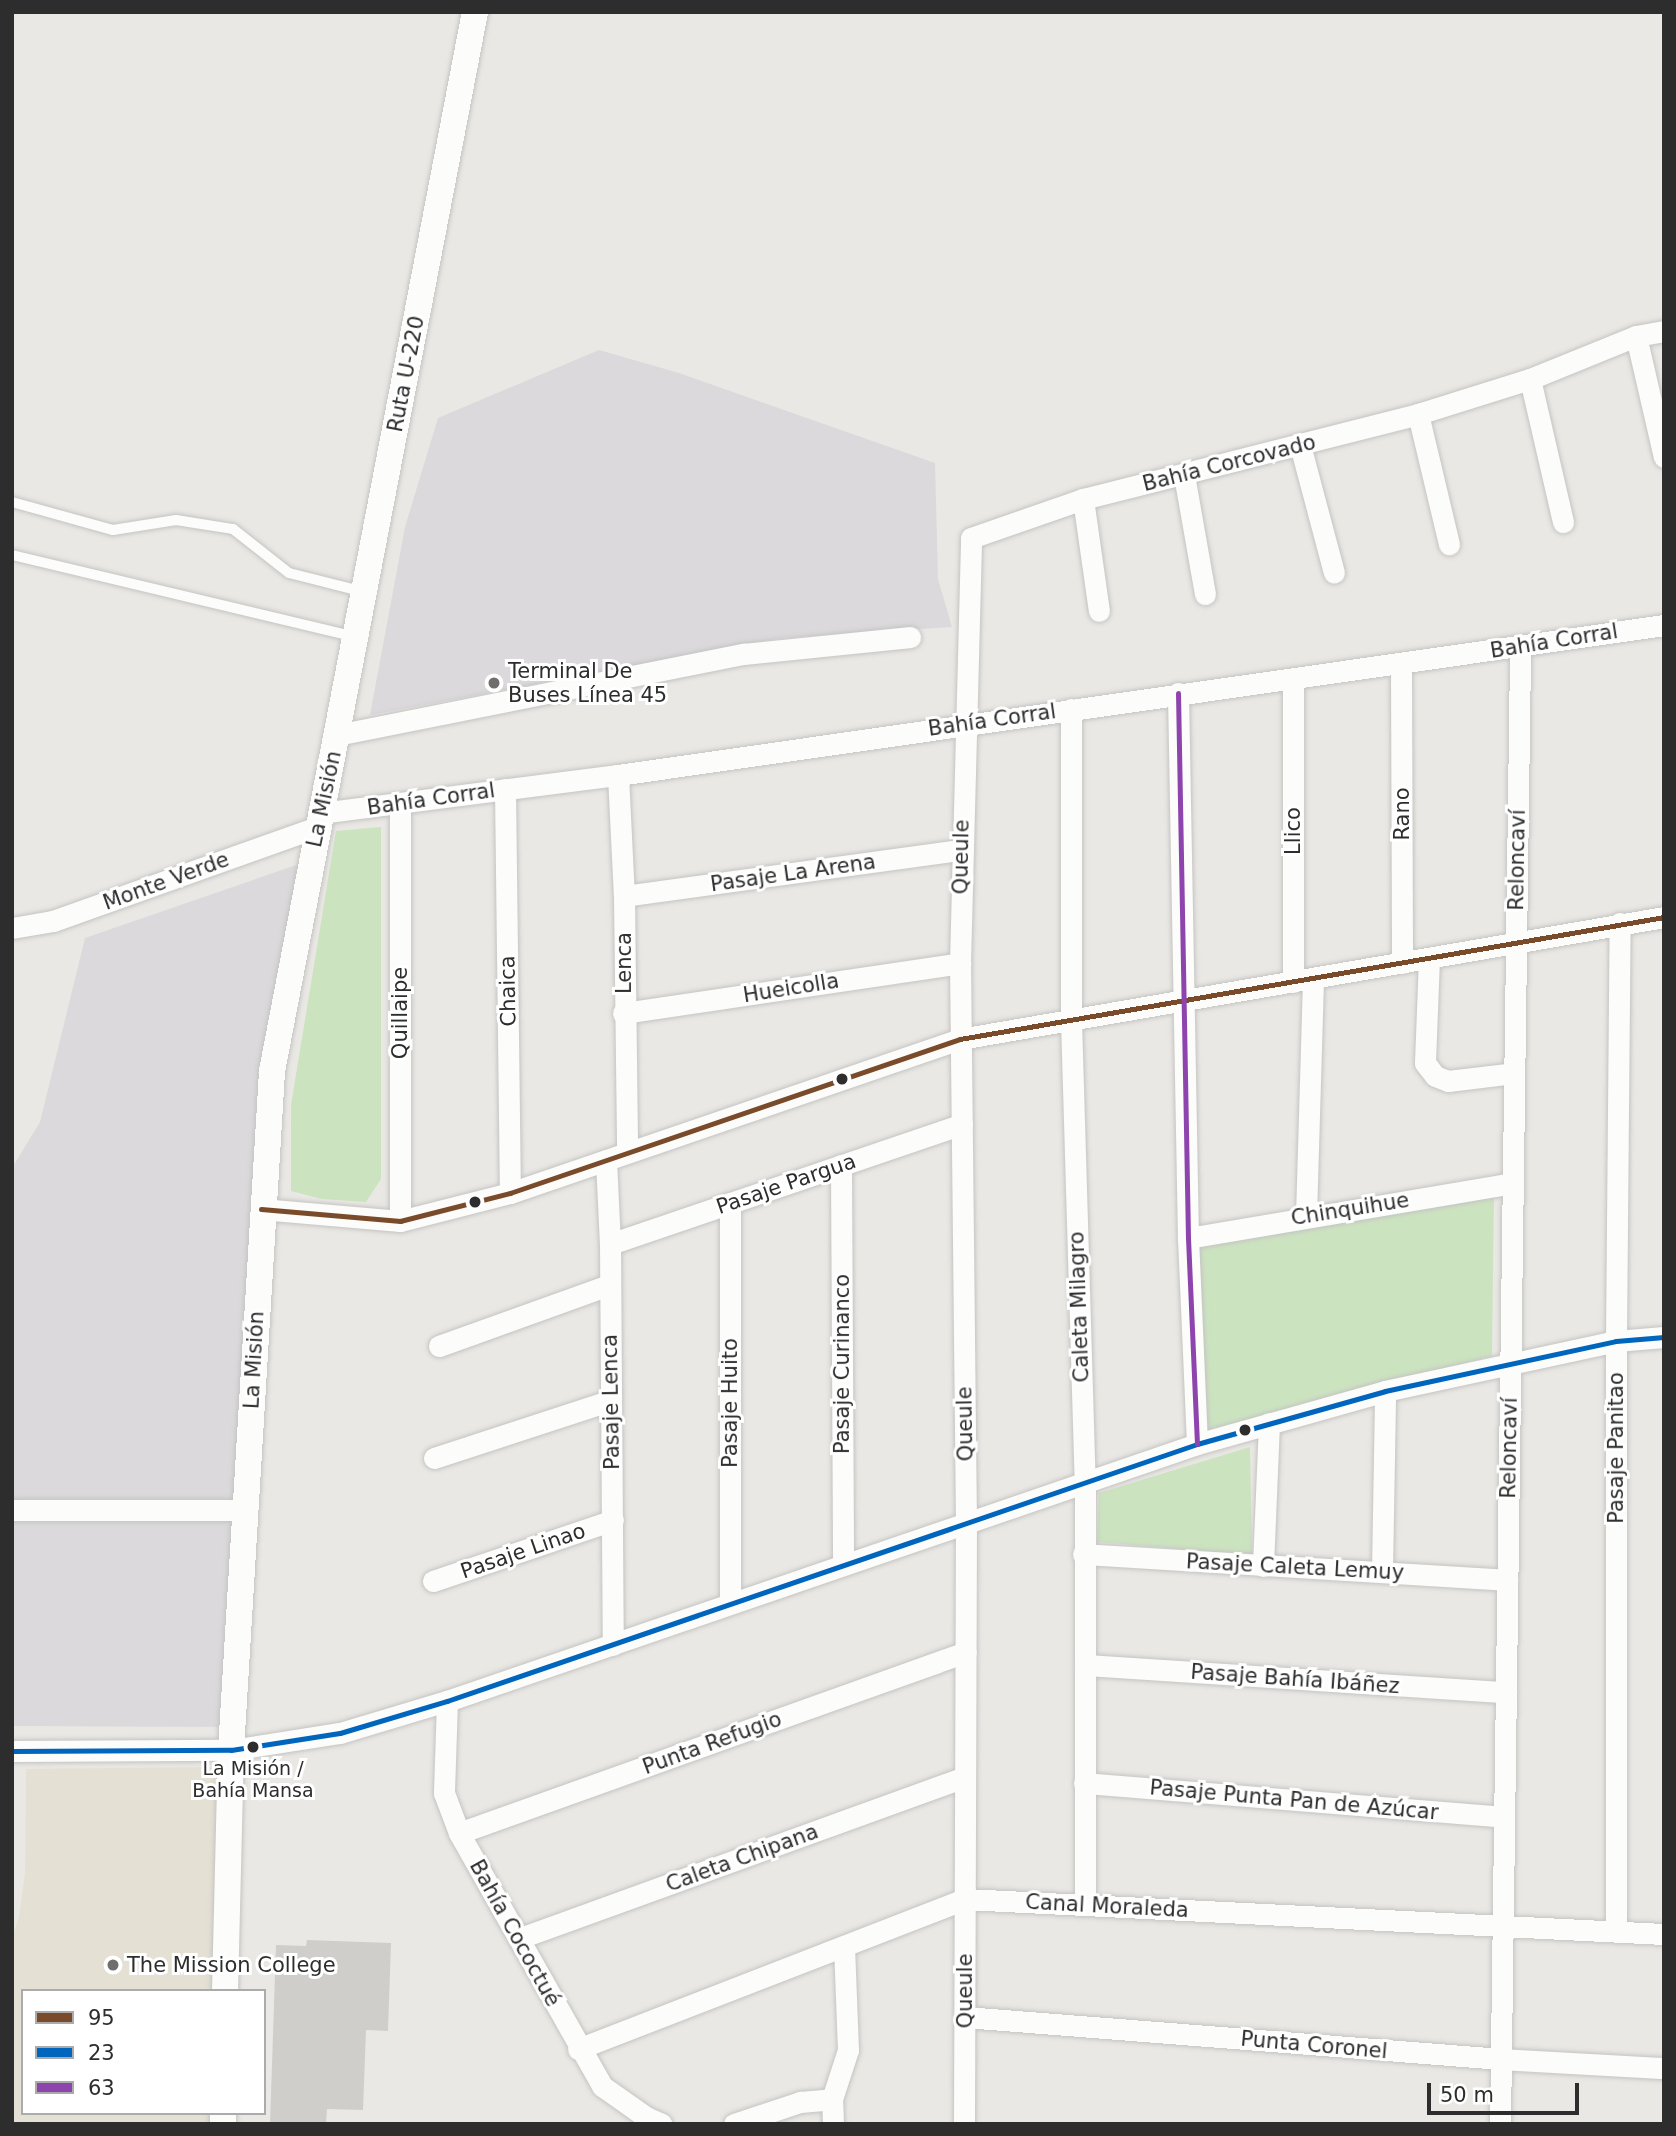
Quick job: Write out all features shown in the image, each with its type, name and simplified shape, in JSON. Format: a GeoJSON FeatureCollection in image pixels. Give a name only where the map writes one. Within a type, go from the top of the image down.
{"type":"FeatureCollection","features":[{"type":"Feature","properties":{"kind":"street","name":"Ruta U-220"},"geometry":{"type":"LineString","coordinates":[[337,735],[475,12]]}},
{"type":"Feature","properties":{"kind":"street","name":"Bahía Corcovado"},"geometry":{"type":"LineString","coordinates":[[964,724],[971,538],[1083,499],[1418,414],[1530,379],[1636,336],[1664,331]]}},
{"type":"Feature","properties":{"kind":"street"},"geometry":{"type":"LineString","coordinates":[[1636,336],[1664,457]]}},
{"type":"Feature","properties":{"kind":"street"},"geometry":{"type":"LineString","coordinates":[[1530,379],[1563,522]]}},
{"type":"Feature","properties":{"kind":"street"},"geometry":{"type":"LineString","coordinates":[[1418,414],[1449,544]]}},
{"type":"Feature","properties":{"kind":"street"},"geometry":{"type":"LineString","coordinates":[[1300,445],[1334,573]]}},
{"type":"Feature","properties":{"kind":"street"},"geometry":{"type":"LineString","coordinates":[[1184,475],[1205,594]]}},
{"type":"Feature","properties":{"kind":"street"},"geometry":{"type":"LineString","coordinates":[[1083,499],[1099,611]]}},
{"type":"Feature","properties":{"kind":"street","name":"Bahía Corral"},"geometry":{"type":"LineString","coordinates":[[319,820],[400,804],[1178,693],[1401,665],[1664,625]]}},
{"type":"Feature","properties":{"kind":"street"},"geometry":{"type":"LineString","coordinates":[[337,735],[744,654],[911,637]]}},
{"type":"Feature","properties":{"kind":"street","name":"Reloncaví"},"geometry":{"type":"LineString","coordinates":[[1500,2124],[1520,646]]}},
{"type":"Feature","properties":{"kind":"street","name":"Rano"},"geometry":{"type":"LineString","coordinates":[[1401,665],[1402,963]]}},
{"type":"Feature","properties":{"kind":"street","name":"Llico"},"geometry":{"type":"LineString","coordinates":[[1293,679],[1303,980],[1306,1216]]}},
{"type":"Feature","properties":{"kind":"street"},"geometry":{"type":"LineString","coordinates":[[1178,693],[1188,1238],[1197,1444]]}},
{"type":"Feature","properties":{"kind":"street","name":"Caleta Milagro"},"geometry":{"type":"LineString","coordinates":[[1071,709],[1071,1020],[1085,1484],[1085,1904]]}},
{"type":"Feature","properties":{"kind":"street","name":"Queule"},"geometry":{"type":"LineString","coordinates":[[964,724],[960,963],[966,1523],[964,2124]]}},
{"type":"Feature","properties":{"kind":"street","name":"La Misión"},"geometry":{"type":"LineString","coordinates":[[225,1989],[231,1750],[261,1209],[272,1071],[337,735]]}},
{"type":"Feature","properties":{"kind":"street","name":"Lenca"},"geometry":{"type":"LineString","coordinates":[[618,775],[624,896],[623,1013],[627,1151]]}},
{"type":"Feature","properties":{"kind":"street","name":"Chaica"},"geometry":{"type":"LineString","coordinates":[[505,789],[510,1193]]}},
{"type":"Feature","properties":{"kind":"street","name":"Quillaipe"},"geometry":{"type":"LineString","coordinates":[[400,804],[400,1222]]}},
{"type":"Feature","properties":{"kind":"street","name":"Monte Verde"},"geometry":{"type":"LineString","coordinates":[[12,929],[53,921],[319,820]]}},
{"type":"Feature","properties":{"kind":"street","name":"Pasaje La Arena"},"geometry":{"type":"LineString","coordinates":[[624,896],[961,850]]}},
{"type":"Feature","properties":{"kind":"street"},"geometry":{"type":"LineString","coordinates":[[261,1209],[400,1222],[510,1193],[960,1039],[1664,917]]}},
{"type":"Feature","properties":{"kind":"street","name":"Pasaje Panitao"},"geometry":{"type":"LineString","coordinates":[[1616,1931],[1616,1341],[1620,923]]}},
{"type":"Feature","properties":{"kind":"street"},"geometry":{"type":"LineString","coordinates":[[1429,958],[1426,1063],[1435,1076],[1448,1081],[1514,1073]]}},
{"type":"Feature","properties":{"kind":"street","name":"Hueicolla"},"geometry":{"type":"LineString","coordinates":[[623,1013],[960,963]]}},
{"type":"Feature","properties":{"kind":"street","name":"Pasaje Pargua"},"geometry":{"type":"LineString","coordinates":[[610,1244],[962,1124]]}},
{"type":"Feature","properties":{"kind":"street","name":"Pasaje Lenca"},"geometry":{"type":"LineString","coordinates":[[606,1160],[610,1244],[608,1285],[613,1645]]}},
{"type":"Feature","properties":{"kind":"street","name":"Pasaje Curinanco"},"geometry":{"type":"LineString","coordinates":[[841,1165],[843,1564]]}},
{"type":"Feature","properties":{"kind":"street","name":"Chinquihue"},"geometry":{"type":"LineString","coordinates":[[1188,1238],[1512,1183]]}},
{"type":"Feature","properties":{"kind":"street","name":"Pasaje Huito"},"geometry":{"type":"LineString","coordinates":[[730,1202],[730,1602]]}},
{"type":"Feature","properties":{"kind":"street"},"geometry":{"type":"LineString","coordinates":[[439,1346],[608,1285]]}},
{"type":"Feature","properties":{"kind":"street"},"geometry":{"type":"LineString","coordinates":[[12,1751],[231,1750],[340,1733],[447,1701],[1197,1444],[1385,1391],[1616,1341],[1664,1338]]}},
{"type":"Feature","properties":{"kind":"street"},"geometry":{"type":"LineString","coordinates":[[1382,1571],[1385,1391]]}},
{"type":"Feature","properties":{"kind":"street"},"geometry":{"type":"LineString","coordinates":[[434,1458],[611,1400]]}},
{"type":"Feature","properties":{"kind":"street"},"geometry":{"type":"LineString","coordinates":[[1263,1566],[1269,1423]]}},
{"type":"Feature","properties":{"kind":"street"},"geometry":{"type":"LineString","coordinates":[[12,1510],[246,1510]]}},
{"type":"Feature","properties":{"kind":"street","name":"Pasaje Linao"},"geometry":{"type":"LineString","coordinates":[[433,1581],[613,1520]]}},
{"type":"Feature","properties":{"kind":"street","name":"Pasaje Caleta Lemuy"},"geometry":{"type":"LineString","coordinates":[[1083,1554],[1507,1580]]}},
{"type":"Feature","properties":{"kind":"street","name":"Punta Refugio"},"geometry":{"type":"LineString","coordinates":[[459,1833],[966,1652]]}},
{"type":"Feature","properties":{"kind":"street","name":"Pasaje Bahía Ibáñez"},"geometry":{"type":"LineString","coordinates":[[1084,1665],[1506,1692]]}},
{"type":"Feature","properties":{"kind":"street","name":"Bahía Cococtué"},"geometry":{"type":"LineString","coordinates":[[447,1701],[444,1793],[459,1833],[520,1938],[578,2049],[602,2086],[646,2117],[662,2124]]}},
{"type":"Feature","properties":{"kind":"street","name":"Caleta Chipana"},"geometry":{"type":"LineString","coordinates":[[520,1938],[965,1777]]}},
{"type":"Feature","properties":{"kind":"street","name":"Pasaje Punta Pan de Azúcar"},"geometry":{"type":"LineString","coordinates":[[1084,1783],[1504,1817]]}},
{"type":"Feature","properties":{"kind":"street","name":"Canal Moraleda"},"geometry":{"type":"LineString","coordinates":[[578,2049],[965,1899],[1664,1934]]}},
{"type":"Feature","properties":{"kind":"street"},"geometry":{"type":"LineString","coordinates":[[833,2124],[832,2099],[848,2050],[844,1946]]}},
{"type":"Feature","properties":{"kind":"street","name":"Punta Coronel"},"geometry":{"type":"LineString","coordinates":[[965,2017],[1501,2059],[1664,2068]]}},
{"type":"Feature","properties":{"kind":"street"},"geometry":{"type":"LineString","coordinates":[[734,2124],[800,2102],[832,2099]]}},
{"type":"Feature","properties":{"kind":"lane"},"geometry":{"type":"LineString","coordinates":[[12,502],[113,530],[176,520],[233,529],[289,573],[364,592]]}},
{"type":"Feature","properties":{"kind":"lane"},"geometry":{"type":"LineString","coordinates":[[12,555],[356,637]]}},
{"type":"Feature","properties":{"kind":"shaded area"},"geometry":{"type":"Polygon","coordinates":[[[599,350],[679,373],[935,463],[938,579],[952,627],[781,638],[370,715],[405,527],[438,418],[599,350]]]}},
{"type":"Feature","properties":{"kind":"shaded area"},"geometry":{"type":"Polygon","coordinates":[[[302,863],[225,1727],[12,1726],[12,1168],[40,1122],[85,938],[302,863]]]}},
{"type":"Feature","properties":{"kind":"shaded area","name":"The Mission College"},"geometry":{"type":"Polygon","coordinates":[[[219,1767],[213,1989],[21,1989],[21,2115],[210,2115],[210,2124],[12,2124],[12,1938],[19,1917],[25,1873],[26,1769],[219,1767]]]}},
{"type":"Feature","properties":{"kind":"green space"},"geometry":{"type":"Polygon","coordinates":[[[381,827],[381,1179],[366,1202],[322,1199],[291,1191],[291,1105],[336,831],[381,827]]]}},
{"type":"Feature","properties":{"kind":"green space"},"geometry":{"type":"Polygon","coordinates":[[[1494,1195],[1492,1356],[1207,1430],[1199,1247],[1494,1195]]]}},
{"type":"Feature","properties":{"kind":"green space"},"geometry":{"type":"Polygon","coordinates":[[[1250,1447],[1252,1555],[1097,1542],[1099,1493],[1250,1447]]]}},
{"type":"Feature","properties":{"kind":"building"},"geometry":{"type":"Polygon","coordinates":[[[307,1940],[391,1943],[388,2031],[366,2030],[363,2110],[327,2109],[326,2124],[270,2124],[276,1945],[306,1946],[307,1940]]]}},
{"type":"Feature","properties":{"kind":"transit line","name":"63"},"geometry":{"type":"LineString","coordinates":[[1178,693],[1188,1238],[1197,1444]]}},
{"type":"Feature","properties":{"kind":"transit line","name":"95"},"geometry":{"type":"LineString","coordinates":[[261,1209],[400,1221],[510,1193],[960,1039],[1664,917]]}},
{"type":"Feature","properties":{"kind":"transit line","name":"23"},"geometry":{"type":"LineString","coordinates":[[12,1751],[231,1750],[340,1733],[447,1701],[1197,1444],[1385,1391],[1616,1341],[1664,1337]]}},
{"type":"Feature","properties":{"kind":"place","name":"Terminal De Buses Línea 45"},"geometry":{"type":"Point","coordinates":[494,683]}},
{"type":"Feature","properties":{"kind":"place","name":"La Misión / Bahía Mansa"},"geometry":{"type":"Point","coordinates":[253,1747]}},
{"type":"Feature","properties":{"kind":"place","name":"The Mission College"},"geometry":{"type":"Point","coordinates":[113,1965]}}]}
